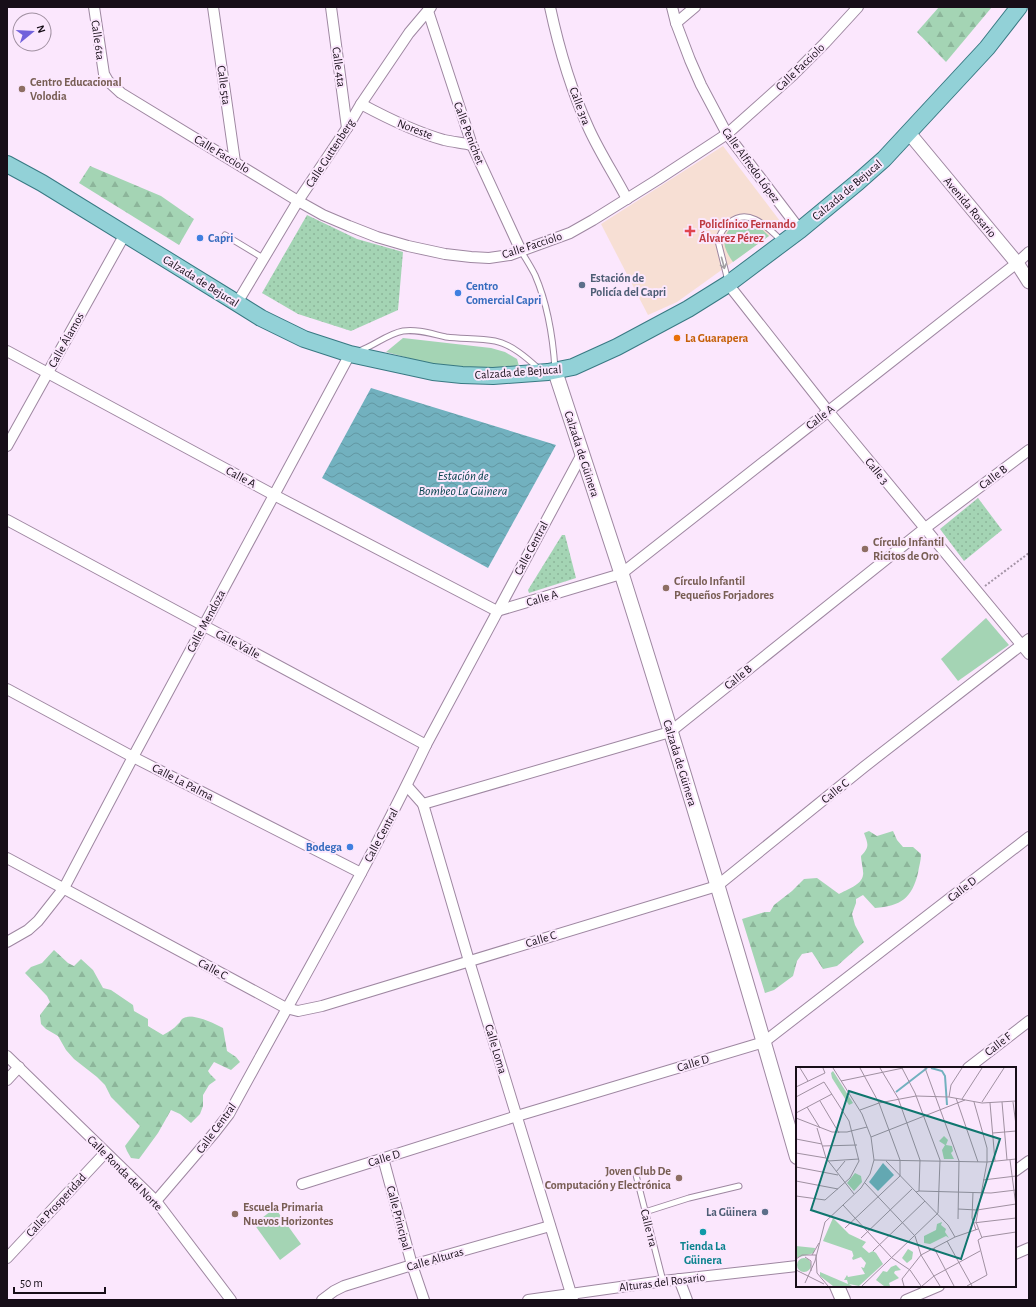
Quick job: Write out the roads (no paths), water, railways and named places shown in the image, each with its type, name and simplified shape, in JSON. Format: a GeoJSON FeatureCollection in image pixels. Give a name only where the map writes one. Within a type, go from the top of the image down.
{"type":"FeatureCollection","features":[{"type":"Feature","properties":{"kind":"main road","name":"Calzada de Bejucal"},"geometry":{"type":"LineString","coordinates":[[7,164],[125,234],[261,318],[304,339],[350,354],[433,372],[492,376],[549,372],[573,367],[617,347],[688,309],[728,284],[800,230],[884,160],[987,48],[1019,7]]}},
{"type":"Feature","properties":{"kind":"main road","name":"Calzada de Güinera"},"geometry":{"type":"LineString","coordinates":[[549,372],[582,454],[621,574],[717,886],[796,1154]]}},
{"type":"Feature","properties":{"kind":"main road"},"geometry":{"type":"LineString","coordinates":[[837,1287],[843,1300]]}},
{"type":"Feature","properties":{"kind":"street","name":"Calle 6ta"},"geometry":{"type":"LineString","coordinates":[[94,7],[104,74]]}},
{"type":"Feature","properties":{"kind":"street","name":"Calle 5ta"},"geometry":{"type":"LineString","coordinates":[[213,7],[235,162]]}},
{"type":"Feature","properties":{"kind":"street","name":"Calle 4ta"},"geometry":{"type":"LineString","coordinates":[[331,7],[347,128]]}},
{"type":"Feature","properties":{"kind":"street","name":"Calle 3ra"},"geometry":{"type":"LineString","coordinates":[[550,7],[559,46],[576,96],[590,130],[627,199]]}},
{"type":"Feature","properties":{"kind":"street","name":"Calle Alfredo López"},"geometry":{"type":"LineString","coordinates":[[672,7],[676,23],[701,85],[727,134],[800,230]]}},
{"type":"Feature","properties":{"kind":"street"},"geometry":{"type":"LineString","coordinates":[[676,23],[694,7]]}},
{"type":"Feature","properties":{"kind":"street","name":"Calle Facciolo"},"geometry":{"type":"LineString","coordinates":[[104,74],[108,81],[121,93],[298,201],[324,215],[377,237],[408,246],[445,254],[489,258],[510,255],[570,233],[627,199],[727,134],[793,75],[826,43],[858,7]]}},
{"type":"Feature","properties":{"kind":"street","name":"Calle Guttenberg"},"geometry":{"type":"LineString","coordinates":[[237,303],[298,201],[347,128],[361,104],[409,34],[429,9]]}},
{"type":"Feature","properties":{"kind":"street","name":"Calle Penichet"},"geometry":{"type":"LineString","coordinates":[[429,9],[472,145],[522,251]]}},
{"type":"Feature","properties":{"kind":"street","name":"Noreste"},"geometry":{"type":"LineString","coordinates":[[361,104],[393,121],[426,134],[444,140],[472,145]]}},
{"type":"Feature","properties":{"kind":"street","name":"Avenida Rosario"},"geometry":{"type":"LineString","coordinates":[[910,133],[1017,263],[1029,282]]}},
{"type":"Feature","properties":{"kind":"street","name":"Calle Álamos"},"geometry":{"type":"LineString","coordinates":[[7,446],[125,234]]}},
{"type":"Feature","properties":{"kind":"street","name":"Calle A"},"geometry":{"type":"LineString","coordinates":[[7,351],[274,495],[497,612],[621,574],[1017,263],[1029,252]]}},
{"type":"Feature","properties":{"kind":"street","name":"Calle 3"},"geometry":{"type":"LineString","coordinates":[[728,284],[828,411],[977,592],[1025,642],[1029,654]]}},
{"type":"Feature","properties":{"kind":"street","name":"Calle Mendoza"},"geometry":{"type":"LineString","coordinates":[[7,942],[28,930],[38,921],[64,888],[350,354]]}},
{"type":"Feature","properties":{"kind":"street","name":"Calle B"},"geometry":{"type":"LineString","coordinates":[[423,804],[670,732],[924,528],[1029,450]]}},
{"type":"Feature","properties":{"kind":"street","name":"Calle Central"},"geometry":{"type":"LineString","coordinates":[[156,1201],[229,1114],[361,873],[407,786],[426,745],[582,454]]}},
{"type":"Feature","properties":{"kind":"street","name":"Calle Valle"},"geometry":{"type":"LineString","coordinates":[[7,520],[426,745]]}},
{"type":"Feature","properties":{"kind":"street","name":"Calle C"},"geometry":{"type":"LineString","coordinates":[[7,858],[286,1008],[298,1011],[322,1006],[469,960],[717,886],[864,767],[1025,642]]}},
{"type":"Feature","properties":{"kind":"street","name":"Calle La Palma"},"geometry":{"type":"LineString","coordinates":[[7,689],[133,757],[361,873]]}},
{"type":"Feature","properties":{"kind":"street"},"geometry":{"type":"LineString","coordinates":[[407,786],[423,804]]}},
{"type":"Feature","properties":{"kind":"street","name":"Calle Loma"},"geometry":{"type":"LineString","coordinates":[[423,804],[572,1297]]}},
{"type":"Feature","properties":{"kind":"street","name":"Calle D"},"geometry":{"type":"LineString","coordinates":[[302,1184],[517,1116],[764,1042],[1029,837]]}},
{"type":"Feature","properties":{"kind":"street","name":"Calle F"},"geometry":{"type":"LineString","coordinates":[[969,1067],[1029,1021]]}},
{"type":"Feature","properties":{"kind":"street","name":"Calle Ronda del Norte"},"geometry":{"type":"LineString","coordinates":[[7,1056],[156,1201],[231,1300]]}},
{"type":"Feature","properties":{"kind":"street"},"geometry":{"type":"LineString","coordinates":[[7,1080],[20,1067]]}},
{"type":"Feature","properties":{"kind":"street","name":"Calle Prosperidad"},"geometry":{"type":"LineString","coordinates":[[7,1258],[105,1152]]}},
{"type":"Feature","properties":{"kind":"street","name":"Calle Principal"},"geometry":{"type":"LineString","coordinates":[[383,1158],[412,1266],[424,1300]]}},
{"type":"Feature","properties":{"kind":"street"},"geometry":{"type":"LineString","coordinates":[[1016,1170],[1029,1161]]}},
{"type":"Feature","properties":{"kind":"street","name":"Calle Alturas"},"geometry":{"type":"LineString","coordinates":[[322,1300],[344,1286],[550,1226]]}},
{"type":"Feature","properties":{"kind":"street"},"geometry":{"type":"LineString","coordinates":[[1016,1254],[1029,1248]]}},
{"type":"Feature","properties":{"kind":"street","name":"Alturas del Rosario"},"geometry":{"type":"LineString","coordinates":[[528,1300],[572,1297],[663,1280],[796,1266]]}},
{"type":"Feature","properties":{"kind":"street"},"geometry":{"type":"LineString","coordinates":[[679,1279],[688,1300]]}},
{"type":"Feature","properties":{"kind":"street"},"geometry":{"type":"LineString","coordinates":[[906,1300],[937,1287]]}},
{"type":"Feature","properties":{"kind":"lane"},"geometry":{"type":"LineString","coordinates":[[728,284],[718,241],[724,229],[733,220],[752,217],[766,226],[783,242]]}},
{"type":"Feature","properties":{"kind":"lane"},"geometry":{"type":"LineString","coordinates":[[225,234],[263,258]]}},
{"type":"Feature","properties":{"kind":"lane"},"geometry":{"type":"LineString","coordinates":[[350,354],[364,349],[388,336],[404,331],[421,332],[447,337],[497,341],[510,347],[531,362],[549,372],[553,339],[545,304],[535,275],[522,251]]}},
{"type":"Feature","properties":{"kind":"lane","name":"Calle 1ra"},"geometry":{"type":"LineString","coordinates":[[636,1175],[663,1280]]}},
{"type":"Feature","properties":{"kind":"lane"},"geometry":{"type":"LineString","coordinates":[[645,1212],[689,1198],[739,1186]]}},
{"type":"Feature","properties":{"kind":"water","name":"Estación de Bombeo La Güinera"},"geometry":{"type":"Polygon","coordinates":[[[371,388],[556,445],[488,568],[322,478],[371,388]]]}},
{"type":"Feature","properties":{"kind":"place","name":"Centro Educacional Volodia"},"geometry":{"type":"Point","coordinates":[22,89]}},
{"type":"Feature","properties":{"kind":"place","name":"Policlínico Fernando Álvarez Pérez"},"geometry":{"type":"Point","coordinates":[690,231]}},
{"type":"Feature","properties":{"kind":"place","name":"Capri"},"geometry":{"type":"Point","coordinates":[200,238]}},
{"type":"Feature","properties":{"kind":"place","name":"Estación de Policía del Capri"},"geometry":{"type":"Point","coordinates":[582,285]}},
{"type":"Feature","properties":{"kind":"place","name":"Centro Comercial Capri"},"geometry":{"type":"Point","coordinates":[458,293]}},
{"type":"Feature","properties":{"kind":"place","name":"La Guarapera"},"geometry":{"type":"Point","coordinates":[677,338]}},
{"type":"Feature","properties":{"kind":"place","name":"Círculo Infantil Ricitos de Oro"},"geometry":{"type":"Point","coordinates":[865,549]}},
{"type":"Feature","properties":{"kind":"place","name":"Círculo Infantil Pequeños Forjadores"},"geometry":{"type":"Point","coordinates":[666,588]}},
{"type":"Feature","properties":{"kind":"place","name":"Bodega"},"geometry":{"type":"Point","coordinates":[350,847]}},
{"type":"Feature","properties":{"kind":"place","name":"Joven Club De Computación y Electrónica"},"geometry":{"type":"Point","coordinates":[679,1178]}},
{"type":"Feature","properties":{"kind":"place","name":"La Güinera"},"geometry":{"type":"Point","coordinates":[765,1212]}},
{"type":"Feature","properties":{"kind":"place","name":"Escuela Primaria Nuevos Horizontes"},"geometry":{"type":"Point","coordinates":[235,1214]}},
{"type":"Feature","properties":{"kind":"place","name":"Tienda La Güinera"},"geometry":{"type":"Point","coordinates":[703,1232]}}]}
